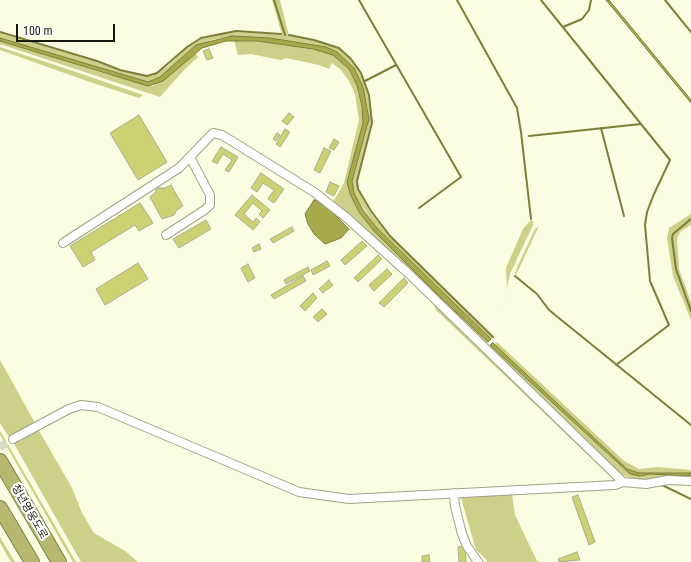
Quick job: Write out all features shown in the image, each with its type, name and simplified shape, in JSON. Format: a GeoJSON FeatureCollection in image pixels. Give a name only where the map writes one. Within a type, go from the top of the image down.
{"type":"FeatureCollection","features":[{"type":"Feature","properties":{"kind":"highway","name":"청년영웅도로"},"geometry":{"type":"LineString","coordinates":[[0,461],[58,562]]}},
{"type":"Feature","properties":{"kind":"highway","name":"청년영웅도로"},"geometry":{"type":"LineString","coordinates":[[0,508],[32,562]]}},
{"type":"Feature","properties":{"kind":"street"},"geometry":{"type":"LineString","coordinates":[[63,243],[180,168],[213,133],[222,135],[241,145],[324,199],[410,275],[623,482]]}},
{"type":"Feature","properties":{"kind":"street"},"geometry":{"type":"LineString","coordinates":[[166,235],[210,205],[210,195],[190,157]]}},
{"type":"Feature","properties":{"kind":"street"},"geometry":{"type":"LineString","coordinates":[[13,439],[81,405],[98,407],[300,492],[349,499],[615,485],[623,482],[646,484],[668,480],[691,481]]}},
{"type":"Feature","properties":{"kind":"street"},"geometry":{"type":"LineString","coordinates":[[454,493],[455,506],[462,534],[467,546],[478,562]]}},
{"type":"Feature","properties":{"kind":"green space"},"geometry":{"type":"Polygon","coordinates":[[[272,0],[280,0],[289,36],[313,40],[338,48],[350,59],[361,73],[368,95],[372,119],[357,181],[357,189],[370,212],[390,237],[493,338],[491,339],[377,228],[354,193],[352,181],[368,125],[368,110],[360,80],[354,68],[337,52],[326,47],[270,38],[232,36],[211,40],[160,77],[148,82],[0,38],[0,33],[97,62],[120,71],[152,76],[168,66],[186,48],[201,39],[234,32],[282,35],[272,0]]]}},
{"type":"Feature","properties":{"kind":"green space"},"geometry":{"type":"Polygon","coordinates":[[[234,40],[257,41],[323,51],[333,55],[349,69],[357,85],[363,115],[363,123],[347,182],[350,194],[359,212],[374,231],[488,342],[485,345],[373,237],[333,202],[344,183],[359,120],[355,94],[349,81],[341,70],[332,63],[329,69],[319,65],[286,58],[281,60],[251,54],[238,55],[234,40]]]}},
{"type":"Feature","properties":{"kind":"green space"},"geometry":{"type":"Polygon","coordinates":[[[0,41],[106,74],[153,86],[173,72],[195,52],[198,57],[160,97],[0,44],[0,41]]]}},
{"type":"Feature","properties":{"kind":"green space"},"geometry":{"type":"Polygon","coordinates":[[[0,47],[143,95],[139,98],[90,82],[0,50],[0,47]]]}},
{"type":"Feature","properties":{"kind":"green space"},"geometry":{"type":"Polygon","coordinates":[[[691,214],[691,225],[681,231],[677,238],[679,269],[691,302],[691,320],[673,276],[667,238],[669,228],[691,214]]]}},
{"type":"Feature","properties":{"kind":"green space"},"geometry":{"type":"Polygon","coordinates":[[[531,220],[533,221],[533,225],[510,274],[507,289],[506,268],[523,229],[531,220]]]}},
{"type":"Feature","properties":{"kind":"green space"},"geometry":{"type":"Polygon","coordinates":[[[539,226],[516,275],[515,273],[518,265],[535,229],[539,226]]]}},
{"type":"Feature","properties":{"kind":"green space"},"geometry":{"type":"Polygon","coordinates":[[[433,301],[619,481],[610,482],[613,479],[436,310],[433,301]]]}},
{"type":"Feature","properties":{"kind":"green space"},"geometry":{"type":"Polygon","coordinates":[[[497,342],[624,461],[639,469],[657,467],[691,470],[691,473],[639,473],[627,469],[494,345],[497,342]]]}},
{"type":"Feature","properties":{"kind":"green space"},"geometry":{"type":"Polygon","coordinates":[[[490,345],[630,474],[640,476],[650,474],[691,476],[691,478],[637,480],[622,475],[488,348],[490,345]]]}},
{"type":"Feature","properties":{"kind":"green space"},"geometry":{"type":"Polygon","coordinates":[[[0,360],[35,423],[9,437],[0,423],[0,360]]]}},
{"type":"Feature","properties":{"kind":"green space"},"geometry":{"type":"Polygon","coordinates":[[[38,429],[72,488],[82,513],[94,533],[125,551],[138,562],[81,562],[13,442],[38,429]]]}},
{"type":"Feature","properties":{"kind":"green space"},"geometry":{"type":"Polygon","coordinates":[[[0,431],[76,562],[73,562],[0,435],[0,431]]]}},
{"type":"Feature","properties":{"kind":"green space"},"geometry":{"type":"Polygon","coordinates":[[[512,494],[515,515],[537,561],[540,562],[487,562],[486,559],[476,550],[461,498],[512,494]]]}},
{"type":"Feature","properties":{"kind":"green space"},"geometry":{"type":"Polygon","coordinates":[[[0,537],[15,562],[11,562],[0,543],[0,537]]]}},
{"type":"Feature","properties":{"kind":"shaded area"},"geometry":{"type":"Polygon","coordinates":[[[606,0],[609,0],[691,100],[691,103],[606,0]]]}},
{"type":"Feature","properties":{"kind":"shaded area"},"geometry":{"type":"Polygon","coordinates":[[[232,36],[270,38],[326,47],[337,52],[354,68],[363,87],[369,119],[352,181],[354,193],[363,210],[377,228],[491,339],[488,342],[438,295],[374,231],[359,212],[350,194],[347,182],[363,123],[362,107],[357,85],[349,69],[333,55],[313,49],[257,41],[226,41],[202,48],[163,81],[148,86],[0,41],[0,38],[148,82],[160,77],[196,45],[232,36]]]}},
{"type":"Feature","properties":{"kind":"shaded area"},"geometry":{"type":"Polygon","coordinates":[[[314,200],[322,202],[349,229],[341,238],[325,244],[314,234],[308,224],[305,214],[314,200]]]}},
{"type":"Feature","properties":{"kind":"shaded area"},"geometry":{"type":"Polygon","coordinates":[[[493,343],[627,469],[639,473],[691,473],[691,476],[650,474],[640,476],[630,474],[490,345],[493,343]]]}},
{"type":"Feature","properties":{"kind":"building"},"geometry":{"type":"Polygon","coordinates":[[[209,49],[213,58],[207,60],[203,51],[209,49]]]}},
{"type":"Feature","properties":{"kind":"building"},"geometry":{"type":"Polygon","coordinates":[[[289,113],[294,117],[287,125],[282,121],[289,113]]]}},
{"type":"Feature","properties":{"kind":"building"},"geometry":{"type":"Polygon","coordinates":[[[139,115],[167,162],[138,180],[110,133],[139,115]]]}},
{"type":"Feature","properties":{"kind":"building"},"geometry":{"type":"Polygon","coordinates":[[[285,129],[290,132],[280,147],[276,144],[285,129]]]}},
{"type":"Feature","properties":{"kind":"building"},"geometry":{"type":"Polygon","coordinates":[[[277,133],[280,135],[276,141],[273,139],[277,133]]]}},
{"type":"Feature","properties":{"kind":"building"},"geometry":{"type":"Polygon","coordinates":[[[334,139],[339,142],[334,150],[329,148],[334,139]]]}},
{"type":"Feature","properties":{"kind":"building"},"geometry":{"type":"Polygon","coordinates":[[[221,147],[238,157],[229,172],[225,170],[232,160],[223,154],[217,164],[212,161],[221,147]]]}},
{"type":"Feature","properties":{"kind":"building"},"geometry":{"type":"Polygon","coordinates":[[[324,148],[331,151],[320,173],[314,170],[324,148]]]}},
{"type":"Feature","properties":{"kind":"building"},"geometry":{"type":"Polygon","coordinates":[[[261,173],[284,189],[274,203],[268,199],[274,190],[263,183],[257,192],[251,188],[261,173]]]}},
{"type":"Feature","properties":{"kind":"building"},"geometry":{"type":"Polygon","coordinates":[[[330,182],[339,186],[334,196],[326,192],[330,182]]]}},
{"type":"Feature","properties":{"kind":"building"},"geometry":{"type":"Polygon","coordinates":[[[171,185],[183,206],[177,210],[174,215],[162,219],[150,197],[155,193],[157,188],[165,188],[171,185]]]}},
{"type":"Feature","properties":{"kind":"building"},"geometry":{"type":"Polygon","coordinates":[[[252,195],[270,210],[263,218],[259,214],[262,211],[253,203],[244,214],[253,222],[256,218],[260,222],[253,230],[235,215],[252,195]]]}},
{"type":"Feature","properties":{"kind":"building"},"geometry":{"type":"Polygon","coordinates":[[[140,203],[153,223],[139,231],[135,225],[91,252],[95,260],[83,267],[70,246],[140,203]]]}},
{"type":"Feature","properties":{"kind":"building"},"geometry":{"type":"Polygon","coordinates":[[[206,220],[211,229],[179,248],[173,239],[206,220]]]}},
{"type":"Feature","properties":{"kind":"building"},"geometry":{"type":"Polygon","coordinates":[[[292,227],[294,231],[273,243],[270,239],[292,227]]]}},
{"type":"Feature","properties":{"kind":"building"},"geometry":{"type":"Polygon","coordinates":[[[362,241],[367,246],[345,265],[341,260],[362,241]]]}},
{"type":"Feature","properties":{"kind":"building"},"geometry":{"type":"Polygon","coordinates":[[[259,244],[261,249],[254,252],[252,248],[259,244]]]}},
{"type":"Feature","properties":{"kind":"building"},"geometry":{"type":"Polygon","coordinates":[[[378,255],[382,259],[358,282],[354,278],[378,255]]]}},
{"type":"Feature","properties":{"kind":"building"},"geometry":{"type":"Polygon","coordinates":[[[327,261],[330,266],[313,275],[311,270],[327,261]]]}},
{"type":"Feature","properties":{"kind":"building"},"geometry":{"type":"Polygon","coordinates":[[[138,263],[148,279],[105,305],[96,289],[138,263]]]}},
{"type":"Feature","properties":{"kind":"building"},"geometry":{"type":"Polygon","coordinates":[[[248,264],[255,278],[248,282],[241,268],[248,264]]]}},
{"type":"Feature","properties":{"kind":"building"},"geometry":{"type":"Polygon","coordinates":[[[308,267],[310,271],[286,284],[284,280],[308,267]]]}},
{"type":"Feature","properties":{"kind":"building"},"geometry":{"type":"Polygon","coordinates":[[[387,269],[392,274],[374,291],[369,285],[387,269]]]}},
{"type":"Feature","properties":{"kind":"building"},"geometry":{"type":"Polygon","coordinates":[[[303,276],[306,281],[274,299],[271,295],[303,276]]]}},
{"type":"Feature","properties":{"kind":"building"},"geometry":{"type":"Polygon","coordinates":[[[404,278],[408,283],[384,307],[379,303],[404,278]]]}},
{"type":"Feature","properties":{"kind":"building"},"geometry":{"type":"Polygon","coordinates":[[[329,280],[333,285],[323,293],[319,289],[329,280]]]}},
{"type":"Feature","properties":{"kind":"building"},"geometry":{"type":"Polygon","coordinates":[[[313,293],[317,298],[305,311],[300,306],[313,293]]]}},
{"type":"Feature","properties":{"kind":"building"},"geometry":{"type":"Polygon","coordinates":[[[322,309],[327,314],[318,322],[313,317],[322,309]]]}},
{"type":"Feature","properties":{"kind":"building"},"geometry":{"type":"Polygon","coordinates":[[[578,495],[595,542],[589,545],[572,497],[578,495]]]}},
{"type":"Feature","properties":{"kind":"building"},"geometry":{"type":"Polygon","coordinates":[[[465,546],[466,562],[459,562],[458,547],[465,546]]]}},
{"type":"Feature","properties":{"kind":"building"},"geometry":{"type":"Polygon","coordinates":[[[577,552],[580,560],[559,562],[558,559],[577,552]]]}},
{"type":"Feature","properties":{"kind":"building"},"geometry":{"type":"Polygon","coordinates":[[[429,555],[430,562],[422,562],[422,556],[429,555]]]}},
{"type":"Feature","properties":{"kind":"waterway"},"geometry":{"type":"LineString","coordinates":[[274,0],[285,35]]}},
{"type":"Feature","properties":{"kind":"waterway"},"geometry":{"type":"LineString","coordinates":[[359,0],[461,177],[419,208]]}},
{"type":"Feature","properties":{"kind":"waterway"},"geometry":{"type":"LineString","coordinates":[[457,0],[517,108],[531,219]]}},
{"type":"Feature","properties":{"kind":"waterway"},"geometry":{"type":"LineString","coordinates":[[541,0],[670,160],[647,212],[645,225],[650,281],[669,325],[616,365]]}},
{"type":"Feature","properties":{"kind":"waterway"},"geometry":{"type":"LineString","coordinates":[[563,27],[582,19],[589,10],[591,0]]}},
{"type":"Feature","properties":{"kind":"waterway"},"geometry":{"type":"LineString","coordinates":[[665,0],[691,32]]}},
{"type":"Feature","properties":{"kind":"waterway"},"geometry":{"type":"LineString","coordinates":[[0,32],[97,61],[120,70],[147,76],[157,73],[187,47],[201,38],[236,31],[281,34]]}},
{"type":"Feature","properties":{"kind":"waterway"},"geometry":{"type":"LineString","coordinates":[[289,35],[314,40],[339,48],[351,59],[361,73],[369,95],[372,123],[357,181],[358,189],[371,211],[390,236],[493,337]]}},
{"type":"Feature","properties":{"kind":"waterway"},"geometry":{"type":"LineString","coordinates":[[365,81],[396,65]]}},
{"type":"Feature","properties":{"kind":"waterway"},"geometry":{"type":"LineString","coordinates":[[529,136],[641,124]]}},
{"type":"Feature","properties":{"kind":"waterway"},"geometry":{"type":"LineString","coordinates":[[601,128],[624,216]]}},
{"type":"Feature","properties":{"kind":"waterway"},"geometry":{"type":"LineString","coordinates":[[691,219],[673,234],[672,238],[676,269],[691,311]]}},
{"type":"Feature","properties":{"kind":"waterway"},"geometry":{"type":"LineString","coordinates":[[515,276],[537,294],[549,310],[691,425]]}},
{"type":"Feature","properties":{"kind":"waterway"},"geometry":{"type":"LineString","coordinates":[[660,484],[691,499]]}},
{"type":"Feature","properties":{"kind":"tunnel"},"geometry":{"type":"LineString","coordinates":[[0,447],[13,439]]}}]}
